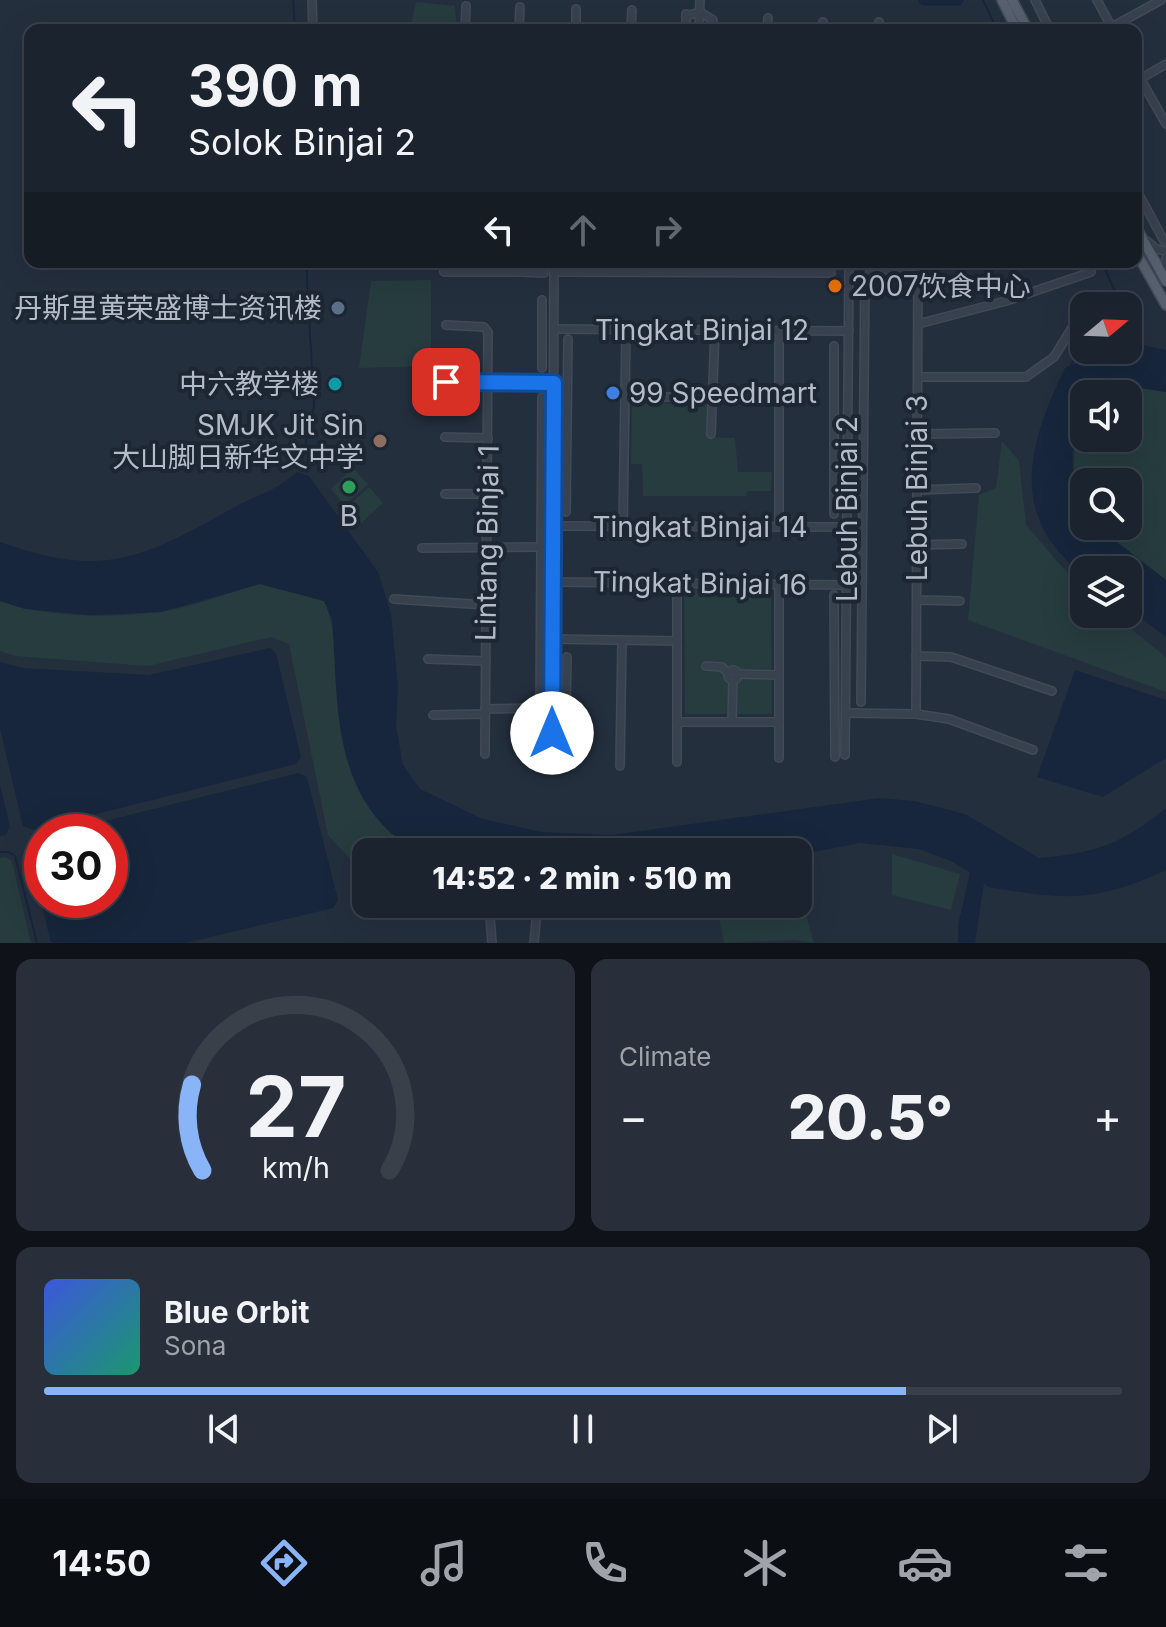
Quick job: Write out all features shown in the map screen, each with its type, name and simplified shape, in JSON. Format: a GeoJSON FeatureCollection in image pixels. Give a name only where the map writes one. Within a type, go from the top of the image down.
{"type":"FeatureCollection","features":[{"type":"Feature","properties":{"kind":"main road"},"geometry":{"type":"LineString","coordinates":[[1009,3],[1015,24]]}},
{"type":"Feature","properties":{"kind":"main road"},"geometry":{"type":"LineString","coordinates":[[1009,3],[1024,24]]}},
{"type":"Feature","properties":{"kind":"main road"},"geometry":{"type":"LineString","coordinates":[[1142,237],[1166,279]]}},
{"type":"Feature","properties":{"kind":"main road"},"geometry":{"type":"LineString","coordinates":[[1142,263],[1166,305]]}},
{"type":"Feature","properties":{"kind":"street"},"geometry":{"type":"LineString","coordinates":[[312,0],[313,24]]}},
{"type":"Feature","properties":{"kind":"street"},"geometry":{"type":"LineString","coordinates":[[1035,0],[1047,24]]}},
{"type":"Feature","properties":{"kind":"street"},"geometry":{"type":"LineString","coordinates":[[1097,0],[1111,24]]}},
{"type":"Feature","properties":{"kind":"street"},"geometry":{"type":"LineString","coordinates":[[1120,24],[1161,0]]}},
{"type":"Feature","properties":{"kind":"street"},"geometry":{"type":"LineString","coordinates":[[465,24],[466,6]]}},
{"type":"Feature","properties":{"kind":"street"},"geometry":{"type":"LineString","coordinates":[[686,24],[686,14],[700,6],[713,24]]}},
{"type":"Feature","properties":{"kind":"street"},"geometry":{"type":"LineString","coordinates":[[519,24],[520,7]]}},
{"type":"Feature","properties":{"kind":"street"},"geometry":{"type":"LineString","coordinates":[[576,9],[576,24]]}},
{"type":"Feature","properties":{"kind":"street"},"geometry":{"type":"LineString","coordinates":[[631,24],[632,10]]}},
{"type":"Feature","properties":{"kind":"street"},"geometry":{"type":"LineString","coordinates":[[768,18],[768,24]]}},
{"type":"Feature","properties":{"kind":"street"},"geometry":{"type":"LineString","coordinates":[[1142,73],[1166,64]]}},
{"type":"Feature","properties":{"kind":"street"},"geometry":{"type":"LineString","coordinates":[[1142,82],[1166,124]]}},
{"type":"Feature","properties":{"kind":"street"},"geometry":{"type":"LineString","coordinates":[[1142,200],[1164,241]]}},
{"type":"Feature","properties":{"kind":"street"},"geometry":{"type":"LineString","coordinates":[[1142,234],[1156,249],[1166,251]]}},
{"type":"Feature","properties":{"kind":"street"},"geometry":{"type":"LineString","coordinates":[[1166,258],[1166,279]]}},
{"type":"Feature","properties":{"kind":"street"},"geometry":{"type":"LineString","coordinates":[[444,268],[444,272],[544,273]]}},
{"type":"Feature","properties":{"kind":"street"},"geometry":{"type":"LineString","coordinates":[[552,759],[554,268]]}},
{"type":"Feature","properties":{"kind":"street"},"geometry":{"type":"LineString","coordinates":[[813,268],[813,273]]}},
{"type":"Feature","properties":{"kind":"street","name":"Lebuh Binjai 2"},"geometry":{"type":"LineString","coordinates":[[845,755],[852,268]]}},
{"type":"Feature","properties":{"kind":"street","name":"Lebuh Binjai 2"},"geometry":{"type":"LineString","coordinates":[[861,702],[865,279],[870,273],[897,268]]}},
{"type":"Feature","properties":{"kind":"street","name":"Lebuh Binjai 3"},"geometry":{"type":"LineString","coordinates":[[916,714],[918,268]]}},
{"type":"Feature","properties":{"kind":"street"},"geometry":{"type":"LineString","coordinates":[[554,272],[831,273]]}},
{"type":"Feature","properties":{"kind":"street"},"geometry":{"type":"LineString","coordinates":[[918,324],[1006,301],[1091,272]]}},
{"type":"Feature","properties":{"kind":"street"},"geometry":{"type":"LineString","coordinates":[[542,300],[542,368]]}},
{"type":"Feature","properties":{"kind":"street","name":"Lintang Binjai 1"},"geometry":{"type":"LineString","coordinates":[[446,325],[484,327],[488,332],[485,754]]}},
{"type":"Feature","properties":{"kind":"street","name":"Tingkat Binjai 12"},"geometry":{"type":"LineString","coordinates":[[554,329],[849,331]]}},
{"type":"Feature","properties":{"kind":"street"},"geometry":{"type":"LineString","coordinates":[[623,526],[626,330]]}},
{"type":"Feature","properties":{"kind":"street"},"geometry":{"type":"LineString","coordinates":[[711,434],[715,330]]}},
{"type":"Feature","properties":{"kind":"street"},"geometry":{"type":"LineString","coordinates":[[779,331],[779,527]]}},
{"type":"Feature","properties":{"kind":"street"},"geometry":{"type":"LineString","coordinates":[[918,377],[1026,377],[1054,357],[1070,331]]}},
{"type":"Feature","properties":{"kind":"street"},"geometry":{"type":"LineString","coordinates":[[566,512],[568,339]]}},
{"type":"Feature","properties":{"kind":"street"},"geometry":{"type":"LineString","coordinates":[[834,346],[834,514]]}},
{"type":"Feature","properties":{"kind":"street"},"geometry":{"type":"LineString","coordinates":[[542,353],[568,361]]}},
{"type":"Feature","properties":{"kind":"street"},"geometry":{"type":"LineString","coordinates":[[834,364],[849,364]]}},
{"type":"Feature","properties":{"kind":"street"},"geometry":{"type":"LineString","coordinates":[[446,382],[554,383]]}},
{"type":"Feature","properties":{"kind":"street"},"geometry":{"type":"LineString","coordinates":[[540,708],[542,397]]}},
{"type":"Feature","properties":{"kind":"street"},"geometry":{"type":"LineString","coordinates":[[625,397],[779,397]]}},
{"type":"Feature","properties":{"kind":"street"},"geometry":{"type":"LineString","coordinates":[[918,434],[995,433]]}},
{"type":"Feature","properties":{"kind":"street"},"geometry":{"type":"LineString","coordinates":[[445,437],[488,438]]}},
{"type":"Feature","properties":{"kind":"street"},"geometry":{"type":"LineString","coordinates":[[917,490],[976,488]]}},
{"type":"Feature","properties":{"kind":"street"},"geometry":{"type":"LineString","coordinates":[[553,490],[566,491]]}},
{"type":"Feature","properties":{"kind":"street"},"geometry":{"type":"LineString","coordinates":[[835,492],[848,492]]}},
{"type":"Feature","properties":{"kind":"street"},"geometry":{"type":"LineString","coordinates":[[445,494],[487,494]]}},
{"type":"Feature","properties":{"kind":"street","name":"Tingkat Binjai 14"},"geometry":{"type":"LineString","coordinates":[[553,526],[847,527]]}},
{"type":"Feature","properties":{"kind":"street"},"geometry":{"type":"LineString","coordinates":[[917,545],[962,544]]}},
{"type":"Feature","properties":{"kind":"street"},"geometry":{"type":"LineString","coordinates":[[422,548],[553,547]]}},
{"type":"Feature","properties":{"kind":"street","name":"Tingkat Binjai 16"},"geometry":{"type":"LineString","coordinates":[[553,582],[847,585]]}},
{"type":"Feature","properties":{"kind":"street"},"geometry":{"type":"LineString","coordinates":[[677,583],[677,762]]}},
{"type":"Feature","properties":{"kind":"street"},"geometry":{"type":"LineString","coordinates":[[779,584],[779,758]]}},
{"type":"Feature","properties":{"kind":"street"},"geometry":{"type":"LineString","coordinates":[[834,595],[835,757]]}},
{"type":"Feature","properties":{"kind":"street"},"geometry":{"type":"LineString","coordinates":[[394,599],[486,605]]}},
{"type":"Feature","properties":{"kind":"street"},"geometry":{"type":"LineString","coordinates":[[917,600],[960,601]]}},
{"type":"Feature","properties":{"kind":"street"},"geometry":{"type":"LineString","coordinates":[[553,639],[677,641]]}},
{"type":"Feature","properties":{"kind":"street"},"geometry":{"type":"LineString","coordinates":[[620,766],[622,640]]}},
{"type":"Feature","properties":{"kind":"street"},"geometry":{"type":"LineString","coordinates":[[916,656],[951,657],[1052,691]]}},
{"type":"Feature","properties":{"kind":"street"},"geometry":{"type":"LineString","coordinates":[[565,765],[567,657]]}},
{"type":"Feature","properties":{"kind":"street"},"geometry":{"type":"LineString","coordinates":[[428,659],[486,661]]}},
{"type":"Feature","properties":{"kind":"street"},"geometry":{"type":"LineString","coordinates":[[706,666],[722,667],[733,675],[779,675]]}},
{"type":"Feature","properties":{"kind":"street"},"geometry":{"type":"LineString","coordinates":[[732,722],[733,675]]}},
{"type":"Feature","properties":{"kind":"street"},"geometry":{"type":"LineString","coordinates":[[553,676],[566,676]]}},
{"type":"Feature","properties":{"kind":"street"},"geometry":{"type":"LineString","coordinates":[[846,681],[861,681]]}},
{"type":"Feature","properties":{"kind":"street"},"geometry":{"type":"LineString","coordinates":[[433,715],[552,708]]}},
{"type":"Feature","properties":{"kind":"street"},"geometry":{"type":"LineString","coordinates":[[846,713],[916,714],[949,719],[1033,750]]}},
{"type":"Feature","properties":{"kind":"street"},"geometry":{"type":"LineString","coordinates":[[677,722],[779,722]]}},
{"type":"Feature","properties":{"kind":"street"},"geometry":{"type":"LineString","coordinates":[[490,918],[492,943]]}},
{"type":"Feature","properties":{"kind":"street"},"geometry":{"type":"LineString","coordinates":[[534,918],[534,943]]}},
{"type":"Feature","properties":{"kind":"green space"},"geometry":{"type":"Polygon","coordinates":[[[416,2],[455,6],[456,24],[411,24],[416,2]]]}},
{"type":"Feature","properties":{"kind":"green space"},"geometry":{"type":"Polygon","coordinates":[[[431,280],[431,366],[359,368],[371,281],[431,280]]]}},
{"type":"Feature","properties":{"kind":"green space"},"geometry":{"type":"Polygon","coordinates":[[[1142,388],[1166,392],[1166,580],[1142,561],[1142,556],[1135,556],[1114,540],[1142,540],[1142,468],[1074,468],[1074,454],[1142,452],[1142,388]]]}},
{"type":"Feature","properties":{"kind":"green space"},"geometry":{"type":"Polygon","coordinates":[[[632,403],[709,404],[708,437],[735,438],[738,472],[772,472],[771,491],[747,491],[746,496],[643,496],[642,464],[631,464],[632,403]]]}},
{"type":"Feature","properties":{"kind":"green space"},"geometry":{"type":"Polygon","coordinates":[[[1002,441],[1019,461],[1026,525],[1070,576],[1070,628],[1130,628],[1166,657],[1166,692],[968,620],[979,495],[996,488],[1002,441]]]}},
{"type":"Feature","properties":{"kind":"green space","name":"B"},"geometry":{"type":"Polygon","coordinates":[[[353,468],[368,484],[345,505],[331,489],[353,468]]]}},
{"type":"Feature","properties":{"kind":"green space"},"geometry":{"type":"Polygon","coordinates":[[[369,487],[383,503],[361,523],[347,507],[369,487]]]}},
{"type":"Feature","properties":{"kind":"green space"},"geometry":{"type":"Polygon","coordinates":[[[260,584],[325,601],[391,834],[401,838],[352,838],[352,861],[328,835],[289,644],[271,637],[148,666],[15,656],[0,651],[0,601],[38,611],[99,616],[184,607],[260,584]]]}},
{"type":"Feature","properties":{"kind":"green space"},"geometry":{"type":"Polygon","coordinates":[[[684,589],[771,592],[772,714],[685,714],[684,589]]]}},
{"type":"Feature","properties":{"kind":"green space"},"geometry":{"type":"Polygon","coordinates":[[[892,854],[960,874],[951,910],[892,895],[892,854]]]}},
{"type":"Feature","properties":{"kind":"green space"},"geometry":{"type":"Polygon","coordinates":[[[0,858],[12,861],[31,943],[0,943],[0,858]]]}},
{"type":"Feature","properties":{"kind":"green space"},"geometry":{"type":"Polygon","coordinates":[[[719,918],[807,918],[814,943],[796,940],[724,943],[719,918]]]}},
{"type":"Feature","properties":{"kind":"water"},"geometry":{"type":"Polygon","coordinates":[[[1142,345],[1166,350],[1166,392],[1142,388],[1142,380],[1070,380],[1073,468],[1070,468],[1070,540],[1114,540],[1135,556],[1070,556],[1070,562],[1043,528],[1034,503],[1032,478],[1035,451],[1052,396],[1065,368],[1075,364],[1142,364],[1142,345]]]}},
{"type":"Feature","properties":{"kind":"water"},"geometry":{"type":"Polygon","coordinates":[[[297,472],[309,476],[378,572],[391,614],[398,687],[396,726],[403,765],[420,789],[483,819],[542,832],[611,835],[880,798],[914,801],[965,814],[1039,858],[1107,845],[1136,830],[1166,808],[1166,870],[1119,888],[1079,896],[1014,891],[988,887],[984,883],[975,943],[958,943],[958,925],[970,873],[953,862],[919,849],[860,843],[812,852],[812,838],[400,838],[371,810],[347,760],[337,704],[332,619],[324,601],[260,584],[161,612],[90,615],[25,609],[0,601],[0,542],[68,559],[96,561],[121,558],[173,540],[297,472]]]}},
{"type":"Feature","properties":{"kind":"water"},"geometry":{"type":"Polygon","coordinates":[[[1142,561],[1166,580],[1166,637],[1142,619],[1142,561]]]}},
{"type":"Feature","properties":{"kind":"water"},"geometry":{"type":"Polygon","coordinates":[[[270,648],[276,653],[301,757],[296,764],[97,814],[24,814],[23,826],[0,729],[0,662],[22,668],[149,675],[270,648]]]}},
{"type":"Feature","properties":{"kind":"water"},"geometry":{"type":"Polygon","coordinates":[[[1075,670],[1166,700],[1166,758],[1103,797],[1037,777],[1075,670]]]}},
{"type":"Feature","properties":{"kind":"water"},"geometry":{"type":"Polygon","coordinates":[[[298,773],[307,777],[338,900],[333,908],[186,943],[51,943],[45,918],[128,918],[128,815],[298,773]]]}},
{"type":"Feature","properties":{"kind":"water"},"geometry":{"type":"Polygon","coordinates":[[[0,785],[10,827],[6,835],[0,836],[0,785]]]}},
{"type":"Feature","properties":{"kind":"waterway"},"geometry":{"type":"LineString","coordinates":[[293,0],[295,24]]}},
{"type":"Feature","properties":{"kind":"waterway"},"geometry":{"type":"LineString","coordinates":[[924,0],[958,0]]}},
{"type":"Feature","properties":{"kind":"waterway"},"geometry":{"type":"LineString","coordinates":[[983,0],[994,24]]}},
{"type":"Feature","properties":{"kind":"waterway"},"geometry":{"type":"LineString","coordinates":[[302,460],[314,406],[306,268]]}},
{"type":"Feature","properties":{"kind":"waterway"},"geometry":{"type":"LineString","coordinates":[[1105,268],[1115,292]]}},
{"type":"Feature","properties":{"kind":"waterway"},"geometry":{"type":"LineString","coordinates":[[1070,368],[1072,364]]}},
{"type":"Feature","properties":{"kind":"waterway"},"geometry":{"type":"LineString","coordinates":[[0,852],[15,856],[37,943]]}},
{"type":"Feature","properties":{"kind":"place","name":"2007饮食中心"},"geometry":{"type":"Point","coordinates":[835,286]}},
{"type":"Feature","properties":{"kind":"place","name":"丹斯里黄荣盛博士资讯楼"},"geometry":{"type":"Point","coordinates":[338,308]}},
{"type":"Feature","properties":{"kind":"place","name":"中六教学楼"},"geometry":{"type":"Point","coordinates":[335,384]}},
{"type":"Feature","properties":{"kind":"place","name":"99 Speedmart"},"geometry":{"type":"Point","coordinates":[613,393]}},
{"type":"Feature","properties":{"kind":"place","name":"SMJK Jit Sin 大山脚日新华文中学"},"geometry":{"type":"Point","coordinates":[380,441]}},
{"type":"Feature","properties":{"kind":"place","name":"B"},"geometry":{"type":"Point","coordinates":[349,487]}},
{"type":"Feature","properties":{"kind":"route"},"geometry":{"type":"LineString","coordinates":[[446,382],[554,383],[552,733]]}}]}
